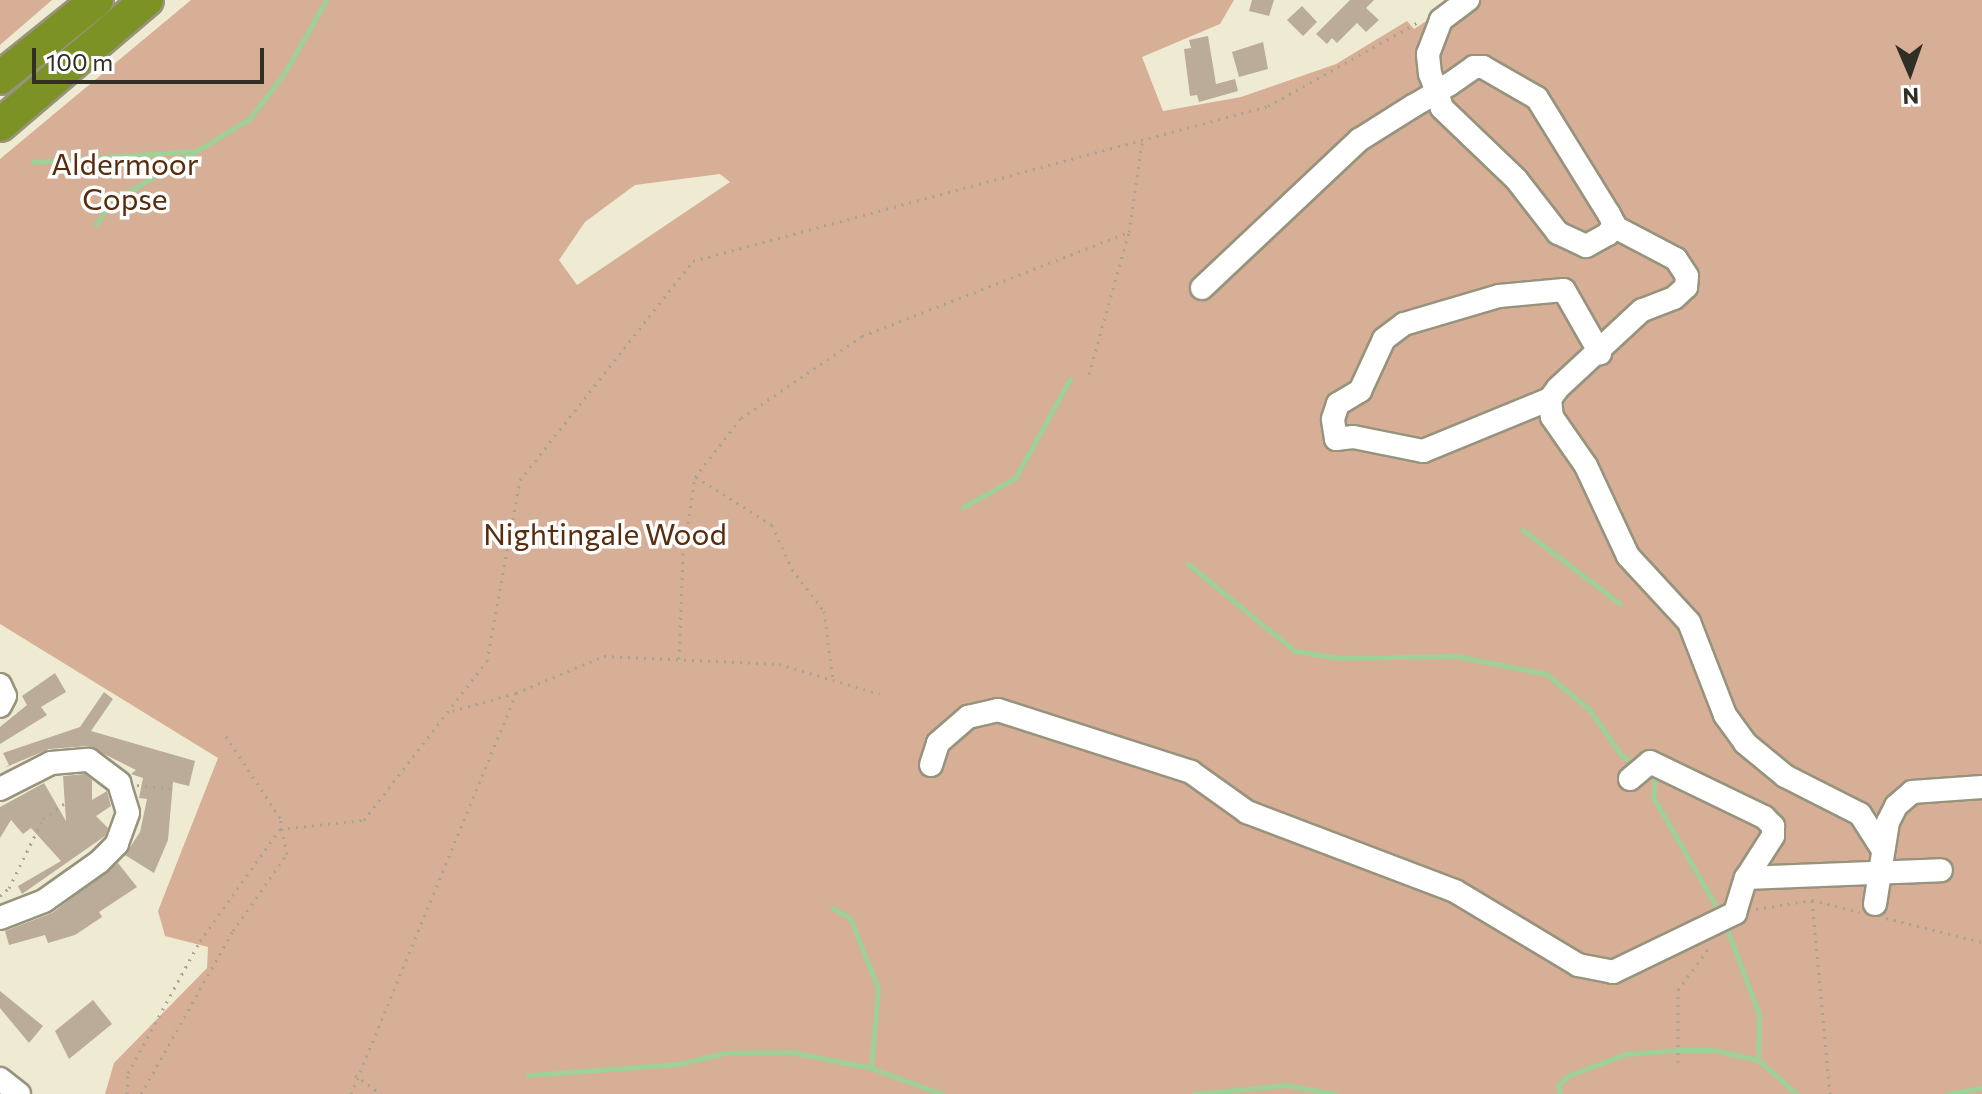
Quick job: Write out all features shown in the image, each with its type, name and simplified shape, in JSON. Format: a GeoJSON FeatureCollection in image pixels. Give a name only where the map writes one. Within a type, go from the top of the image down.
{"type":"FeatureCollection","features":[{"type":"Feature","properties":{"kind":"highway"},"geometry":{"type":"LineString","coordinates":[[0,78],[97,0]]}},
{"type":"Feature","properties":{"kind":"highway"},"geometry":{"type":"LineString","coordinates":[[0,125],[147,0]]}},
{"type":"Feature","properties":{"kind":"street"},"geometry":{"type":"LineString","coordinates":[[1468,0],[1434,32],[1428,54],[1442,108],[1516,179],[1558,233],[1586,246],[1613,226]]}},
{"type":"Feature","properties":{"kind":"street"},"geometry":{"type":"LineString","coordinates":[[1202,288],[1359,140],[1483,67],[1537,98],[1584,166],[1613,226],[1676,259],[1687,276],[1686,287],[1674,298],[1642,310],[1600,353],[1550,399],[1423,451],[1336,439],[1333,419],[1338,404],[1360,391],[1384,339],[1404,324],[1499,296],[1564,290],[1600,353]]}},
{"type":"Feature","properties":{"kind":"street"},"geometry":{"type":"LineString","coordinates":[[1550,399],[1552,417],[1586,466],[1620,543],[1689,622],[1725,715],[1745,743],[1785,776],[1860,814],[1883,861]]}},
{"type":"Feature","properties":{"kind":"street"},"geometry":{"type":"LineString","coordinates":[[0,685],[5,696],[0,706]]}},
{"type":"Feature","properties":{"kind":"street"},"geometry":{"type":"LineString","coordinates":[[931,765],[938,743],[968,717],[998,710],[1191,772],[1247,812],[1455,891],[1578,965],[1613,972],[1727,916],[1746,878],[1773,836],[1773,826],[1650,762],[1636,771]]}},
{"type":"Feature","properties":{"kind":"street"},"geometry":{"type":"LineString","coordinates":[[0,789],[37,767],[78,759],[109,772],[123,792],[127,824],[112,849],[44,901],[0,918]]}},
{"type":"Feature","properties":{"kind":"street"},"geometry":{"type":"LineString","coordinates":[[1875,904],[1888,822],[1912,792],[1982,787]]}},
{"type":"Feature","properties":{"kind":"street"},"geometry":{"type":"LineString","coordinates":[[1746,878],[1883,861],[1941,870]]}},
{"type":"Feature","properties":{"kind":"street"},"geometry":{"type":"LineString","coordinates":[[0,1079],[19,1094]]}},
{"type":"Feature","properties":{"kind":"path"},"geometry":{"type":"LineString","coordinates":[[127,1094],[128,1073],[200,941],[283,829],[364,820],[487,661],[520,480],[693,261],[1143,137],[1268,106],[1426,17]]}},
{"type":"Feature","properties":{"kind":"path"},"geometry":{"type":"LineString","coordinates":[[1089,374],[1129,232],[1143,137]]}},
{"type":"Feature","properties":{"kind":"path"},"geometry":{"type":"LineString","coordinates":[[679,659],[683,555],[695,477],[741,418],[862,336],[1129,232]]}},
{"type":"Feature","properties":{"kind":"path"},"geometry":{"type":"LineString","coordinates":[[695,477],[772,525],[792,569],[824,611],[833,680]]}},
{"type":"Feature","properties":{"kind":"path"},"geometry":{"type":"LineString","coordinates":[[448,712],[516,693],[604,656],[779,664],[880,694]]}},
{"type":"Feature","properties":{"kind":"path"},"geometry":{"type":"LineString","coordinates":[[351,1094],[355,1075],[516,693]]}},
{"type":"Feature","properties":{"kind":"path"},"geometry":{"type":"LineString","coordinates":[[141,1094],[233,931],[282,868],[287,854],[283,829],[226,736]]}},
{"type":"Feature","properties":{"kind":"path"},"geometry":{"type":"LineString","coordinates":[[123,792],[141,783],[174,789]]}},
{"type":"Feature","properties":{"kind":"path"},"geometry":{"type":"LineString","coordinates":[[0,896],[9,888],[43,819],[64,804]]}},
{"type":"Feature","properties":{"kind":"path"},"geometry":{"type":"LineString","coordinates":[[1812,900],[1830,1094]]}},
{"type":"Feature","properties":{"kind":"path"},"geometry":{"type":"LineString","coordinates":[[1678,1062],[1678,990],[1727,916],[1812,900],[1982,942]]}},
{"type":"Feature","properties":{"kind":"path"},"geometry":{"type":"LineString","coordinates":[[355,1075],[381,1094]]}},
{"type":"Feature","properties":{"kind":"green space"},"geometry":{"type":"Polygon","coordinates":[[[0,0],[52,0],[0,45],[0,0]]]}},
{"type":"Feature","properties":{"kind":"green space"},"geometry":{"type":"Polygon","coordinates":[[[191,0],[1234,0],[1220,24],[1142,57],[1163,111],[1241,97],[1336,64],[1407,21],[1414,29],[1459,0],[1982,0],[1982,1094],[105,1094],[114,1063],[207,968],[208,947],[165,936],[158,911],[218,758],[0,624],[0,159],[191,0]],[[720,174],[635,185],[585,222],[559,260],[577,285],[730,182],[720,174]]]}},
{"type":"Feature","properties":{"kind":"building"},"geometry":{"type":"Polygon","coordinates":[[[1252,0],[1274,0],[1269,16],[1249,11],[1252,0]]]}},
{"type":"Feature","properties":{"kind":"building"},"geometry":{"type":"Polygon","coordinates":[[[1350,0],[1374,0],[1366,8],[1379,20],[1366,32],[1357,23],[1337,43],[1332,38],[1327,44],[1316,34],[1350,0]]]}},
{"type":"Feature","properties":{"kind":"building"},"geometry":{"type":"Polygon","coordinates":[[[1302,6],[1317,22],[1303,36],[1287,20],[1302,6]]]}},
{"type":"Feature","properties":{"kind":"building"},"geometry":{"type":"Polygon","coordinates":[[[1208,36],[1216,84],[1235,79],[1238,91],[1199,102],[1197,95],[1190,96],[1184,49],[1191,48],[1189,40],[1208,36]]]}},
{"type":"Feature","properties":{"kind":"building"},"geometry":{"type":"Polygon","coordinates":[[[1263,42],[1268,69],[1239,77],[1232,52],[1263,42]]]}},
{"type":"Feature","properties":{"kind":"building"},"geometry":{"type":"Polygon","coordinates":[[[55,673],[66,692],[41,707],[47,715],[0,744],[0,727],[27,705],[22,696],[55,673]]]}},
{"type":"Feature","properties":{"kind":"building"},"geometry":{"type":"Polygon","coordinates":[[[104,692],[113,699],[91,731],[195,761],[189,786],[173,782],[168,840],[154,873],[125,855],[140,832],[147,799],[139,798],[143,778],[131,774],[136,770],[88,746],[49,749],[4,768],[9,765],[3,753],[80,727],[104,692]]]}},
{"type":"Feature","properties":{"kind":"building"},"geometry":{"type":"Polygon","coordinates":[[[85,774],[92,780],[92,800],[107,791],[111,806],[96,816],[108,828],[105,836],[22,894],[18,886],[61,861],[31,828],[23,834],[11,820],[0,838],[0,807],[44,783],[66,821],[63,776],[85,774]]]}},
{"type":"Feature","properties":{"kind":"building"},"geometry":{"type":"Polygon","coordinates":[[[118,863],[137,887],[99,912],[102,917],[75,935],[48,943],[45,935],[9,945],[5,931],[52,913],[118,863]]]}},
{"type":"Feature","properties":{"kind":"building"},"geometry":{"type":"Polygon","coordinates":[[[0,991],[43,1026],[29,1043],[0,1008],[0,991]]]}},
{"type":"Feature","properties":{"kind":"building"},"geometry":{"type":"Polygon","coordinates":[[[93,1000],[112,1024],[69,1059],[55,1031],[93,1000]]]}},
{"type":"Feature","properties":{"kind":"waterway"},"geometry":{"type":"LineString","coordinates":[[96,224],[112,202],[249,119],[285,72],[326,0]]}},
{"type":"Feature","properties":{"kind":"waterway"},"geometry":{"type":"LineString","coordinates":[[33,162],[196,151]]}},
{"type":"Feature","properties":{"kind":"waterway"},"geometry":{"type":"LineString","coordinates":[[963,507],[1015,478],[1070,379]]}},
{"type":"Feature","properties":{"kind":"waterway"},"geometry":{"type":"LineString","coordinates":[[1523,530],[1619,603]]}},
{"type":"Feature","properties":{"kind":"waterway"},"geometry":{"type":"LineString","coordinates":[[1188,564],[1295,651],[1339,658],[1456,656],[1546,674],[1589,709],[1621,755],[1638,766]]}},
{"type":"Feature","properties":{"kind":"waterway"},"geometry":{"type":"LineString","coordinates":[[1646,772],[1655,779],[1653,797],[1721,915]]}},
{"type":"Feature","properties":{"kind":"waterway"},"geometry":{"type":"LineString","coordinates":[[528,1075],[679,1064],[724,1053],[791,1052],[871,1068],[878,988],[850,918],[833,908]]}},
{"type":"Feature","properties":{"kind":"waterway"},"geometry":{"type":"LineString","coordinates":[[1725,924],[1759,1014],[1758,1060]]}},
{"type":"Feature","properties":{"kind":"waterway"},"geometry":{"type":"LineString","coordinates":[[1560,1094],[1558,1085],[1570,1075],[1626,1054],[1678,1050],[1714,1050],[1758,1060],[1797,1094]]}},
{"type":"Feature","properties":{"kind":"waterway"},"geometry":{"type":"LineString","coordinates":[[871,1068],[942,1094]]}},
{"type":"Feature","properties":{"kind":"waterway"},"geometry":{"type":"LineString","coordinates":[[1194,1094],[1286,1085],[1335,1094]]}},
{"type":"Feature","properties":{"kind":"waterway"},"geometry":{"type":"LineString","coordinates":[[1947,1094],[1982,1088]]}},
{"type":"Feature","properties":{"kind":"park label","name":"Aldermoor Copse"},"geometry":{"type":"Point","coordinates":[125,180]}},
{"type":"Feature","properties":{"kind":"park label","name":"Nightingale Wood"},"geometry":{"type":"Point","coordinates":[605,533]}}]}
